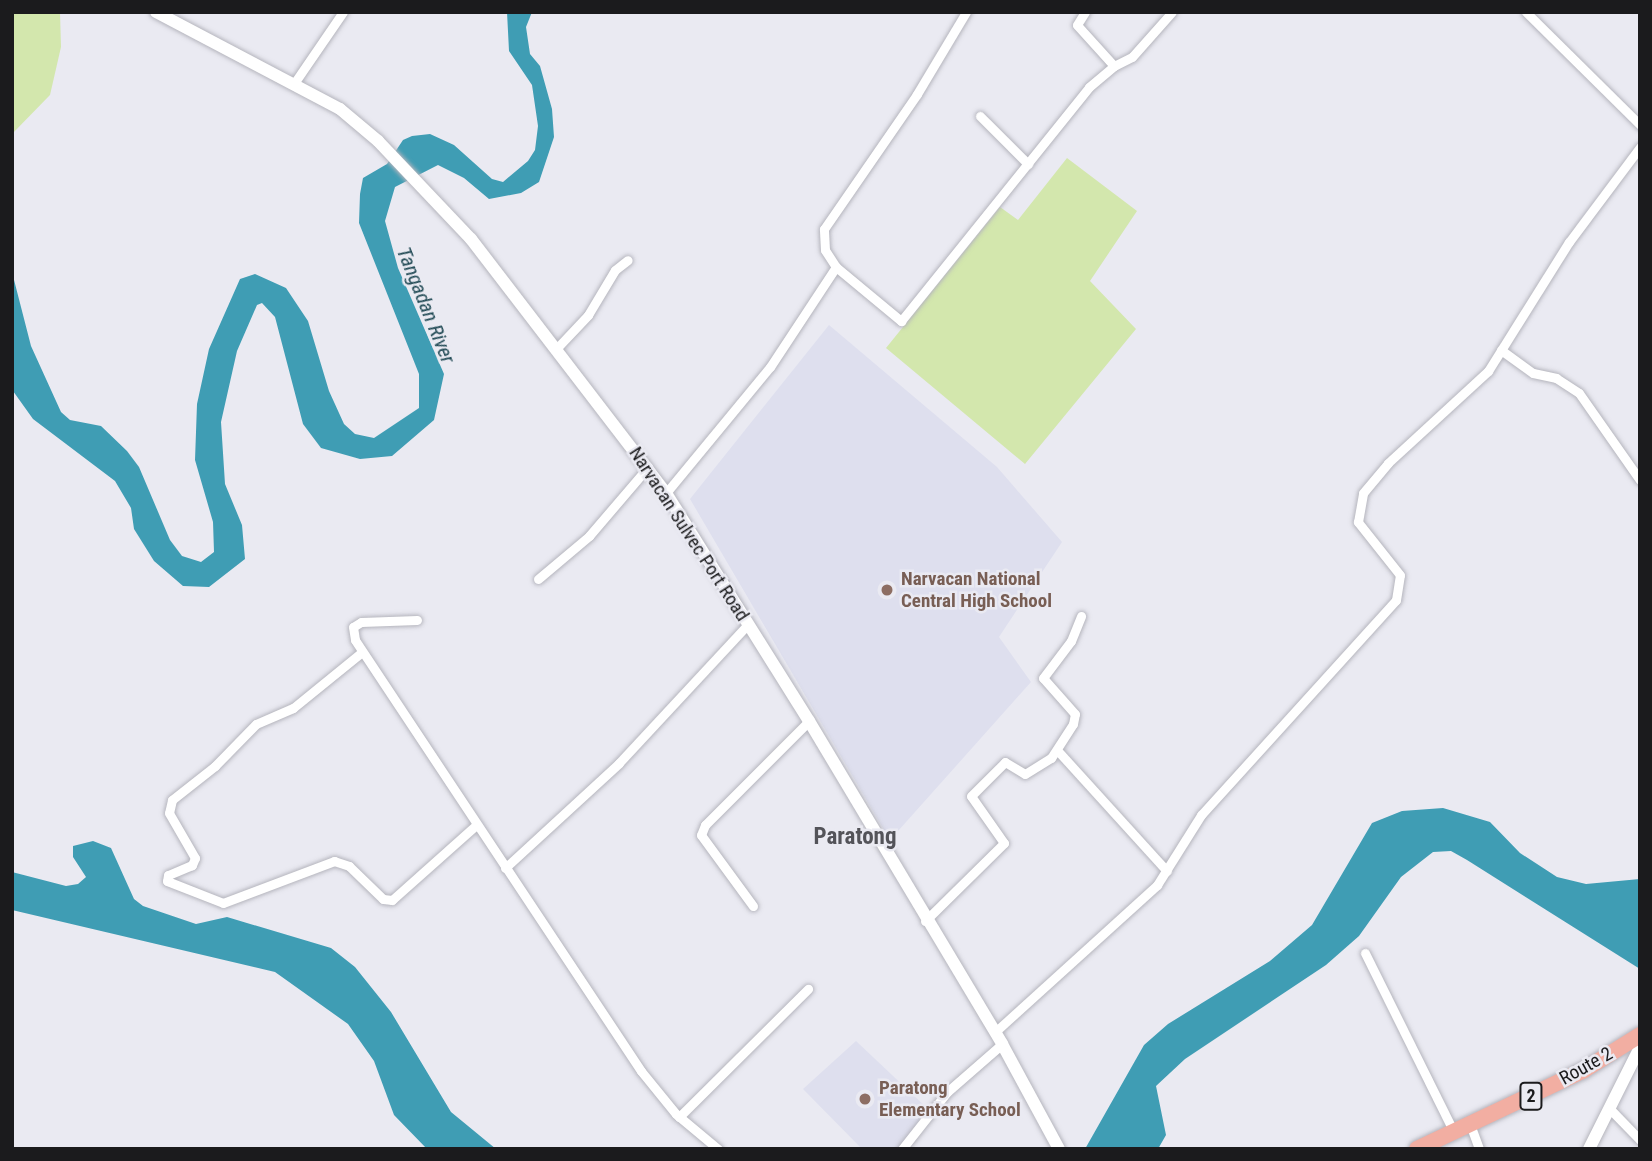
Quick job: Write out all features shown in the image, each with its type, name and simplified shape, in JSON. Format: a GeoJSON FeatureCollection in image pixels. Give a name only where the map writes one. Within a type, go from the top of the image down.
{"type":"FeatureCollection","features":[{"type":"Feature","properties":{"kind":"highway","name":"Route 2"},"geometry":{"type":"LineString","coordinates":[[1417,1149],[1584,1070],[1640,1035]]}},
{"type":"Feature","properties":{"kind":"street","name":"Narvacan Sulvec Port Road"},"geometry":{"type":"LineString","coordinates":[[156,12],[295,82],[340,109],[391,154],[454,218],[666,493],[809,720],[925,921],[1002,1044],[1059,1149]]}},
{"type":"Feature","properties":{"kind":"street"},"geometry":{"type":"LineString","coordinates":[[295,82],[343,12]]}},
{"type":"Feature","properties":{"kind":"street"},"geometry":{"type":"LineString","coordinates":[[965,12],[917,94],[824,229],[825,250],[836,267],[901,321],[1096,79],[1114,66],[1132,58],[1172,12]]}},
{"type":"Feature","properties":{"kind":"street"},"geometry":{"type":"LineString","coordinates":[[1085,12],[1077,25],[1114,66]]}},
{"type":"Feature","properties":{"kind":"street"},"geometry":{"type":"LineString","coordinates":[[1526,12],[1640,125]]}},
{"type":"Feature","properties":{"kind":"street"},"geometry":{"type":"LineString","coordinates":[[980,116],[1028,164]]}},
{"type":"Feature","properties":{"kind":"street"},"geometry":{"type":"LineString","coordinates":[[995,1032],[1145,899],[1167,871],[1201,815],[1396,600],[1400,575],[1362,531],[1359,503],[1388,463],[1478,384],[1569,242],[1640,147]]}},
{"type":"Feature","properties":{"kind":"street"},"geometry":{"type":"LineString","coordinates":[[556,349],[588,315],[615,270],[628,260]]}},
{"type":"Feature","properties":{"kind":"street"},"geometry":{"type":"LineString","coordinates":[[666,493],[770,367],[836,267]]}},
{"type":"Feature","properties":{"kind":"street"},"geometry":{"type":"LineString","coordinates":[[1502,350],[1533,373],[1556,378],[1579,393],[1640,480]]}},
{"type":"Feature","properties":{"kind":"street"},"geometry":{"type":"LineString","coordinates":[[538,579],[589,536],[648,467]]}},
{"type":"Feature","properties":{"kind":"street"},"geometry":{"type":"LineString","coordinates":[[925,921],[1004,843],[971,796],[1002,763],[1027,774],[1058,751],[1076,714],[1043,678],[1070,641],[1081,616]]}},
{"type":"Feature","properties":{"kind":"street"},"geometry":{"type":"LineString","coordinates":[[417,620],[356,624],[353,631],[362,652],[475,826],[640,1071],[679,1117],[718,1149]]}},
{"type":"Feature","properties":{"kind":"street"},"geometry":{"type":"LineString","coordinates":[[505,867],[619,763],[748,624]]}},
{"type":"Feature","properties":{"kind":"street"},"geometry":{"type":"LineString","coordinates":[[362,652],[293,708],[256,724],[215,766],[172,800],[169,813],[195,858],[192,865],[168,875],[167,881],[223,903],[334,861],[349,866],[383,899],[392,900],[475,826]]}},
{"type":"Feature","properties":{"kind":"street"},"geometry":{"type":"LineString","coordinates":[[753,906],[701,835],[705,825],[809,720]]}},
{"type":"Feature","properties":{"kind":"street"},"geometry":{"type":"LineString","coordinates":[[1058,751],[1167,871]]}},
{"type":"Feature","properties":{"kind":"street"},"geometry":{"type":"LineString","coordinates":[[1365,953],[1454,1132]]}},
{"type":"Feature","properties":{"kind":"street"},"geometry":{"type":"LineString","coordinates":[[679,1117],[808,989]]}},
{"type":"Feature","properties":{"kind":"street"},"geometry":{"type":"LineString","coordinates":[[902,1149],[947,1092],[1002,1044]]}},
{"type":"Feature","properties":{"kind":"street"},"geometry":{"type":"LineString","coordinates":[[1589,1149],[1640,1047]]}},
{"type":"Feature","properties":{"kind":"street"},"geometry":{"type":"LineString","coordinates":[[1610,1109],[1640,1140]]}},
{"type":"Feature","properties":{"kind":"street"},"geometry":{"type":"LineString","coordinates":[[1470,1125],[1479,1149]]}},
{"type":"Feature","properties":{"kind":"shaded area","name":"Narvacan National Central High School"},"geometry":{"type":"Polygon","coordinates":[[[829,325],[997,467],[1062,542],[999,637],[1031,682],[890,840],[690,499],[829,325]]]}},
{"type":"Feature","properties":{"kind":"shaded area","name":"Paratong Elementary School"},"geometry":{"type":"Polygon","coordinates":[[[856,1041],[928,1109],[899,1149],[862,1149],[803,1089],[856,1041]]]}},
{"type":"Feature","properties":{"kind":"green space"},"geometry":{"type":"Polygon","coordinates":[[[12,12],[60,12],[61,47],[50,95],[12,134],[12,12]]]}},
{"type":"Feature","properties":{"kind":"green space"},"geometry":{"type":"Polygon","coordinates":[[[1067,158],[1137,211],[1090,281],[1136,329],[1025,464],[886,348],[1000,207],[1018,220],[1067,158]]]}},
{"type":"Feature","properties":{"kind":"water"},"geometry":{"type":"Polygon","coordinates":[[[507,12],[532,12],[526,27],[530,54],[540,66],[552,109],[554,137],[539,182],[521,193],[489,199],[464,178],[438,165],[395,187],[385,221],[398,268],[444,374],[434,420],[392,456],[360,459],[321,448],[303,424],[275,317],[262,303],[257,305],[237,351],[221,422],[225,484],[242,525],[245,559],[209,587],[183,586],[154,561],[134,529],[131,508],[115,481],[33,419],[13,391],[12,272],[31,346],[61,412],[70,420],[101,426],[127,451],[139,467],[170,540],[182,556],[201,562],[214,552],[213,522],[195,460],[197,404],[209,349],[240,279],[255,274],[286,288],[308,321],[329,391],[344,424],[355,434],[374,438],[419,408],[419,374],[359,223],[363,178],[387,164],[403,140],[430,134],[454,145],[492,179],[503,182],[528,161],[535,150],[538,126],[532,85],[509,51],[507,12]]]}},
{"type":"Feature","properties":{"kind":"water"},"geometry":{"type":"Polygon","coordinates":[[[1443,808],[1490,822],[1520,853],[1557,877],[1586,884],[1640,879],[1640,969],[1467,860],[1451,851],[1433,852],[1401,877],[1359,936],[1326,965],[1185,1059],[1156,1086],[1166,1135],[1158,1149],[1085,1149],[1144,1045],[1168,1024],[1270,961],[1312,925],[1372,823],[1402,811],[1443,808]]]}},
{"type":"Feature","properties":{"kind":"water"},"geometry":{"type":"Polygon","coordinates":[[[93,841],[111,848],[134,899],[143,906],[196,924],[227,917],[331,948],[355,967],[391,1012],[451,1112],[496,1149],[427,1149],[394,1115],[374,1061],[348,1024],[275,972],[12,910],[12,872],[66,886],[78,884],[86,877],[73,857],[73,846],[93,841]]]}},
{"type":"Feature","properties":{"kind":"place","name":"Narvacan National Central High School"},"geometry":{"type":"Point","coordinates":[887,590]}},
{"type":"Feature","properties":{"kind":"place","name":"Paratong Elementary School"},"geometry":{"type":"Point","coordinates":[865,1099]}},
{"type":"Feature","properties":{"kind":"district","name":"Paratong"},"geometry":{"type":"Point","coordinates":[855,837]}},
{"type":"Feature","properties":{"kind":"water label","name":"Tangadan River"},"geometry":{"type":"Point","coordinates":[426,305]}}]}
